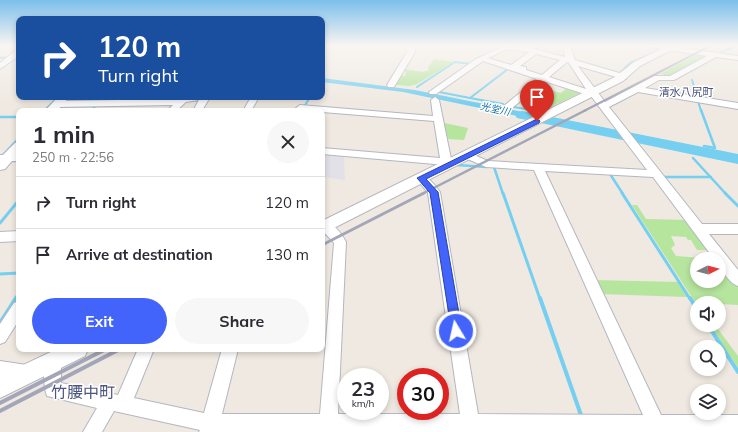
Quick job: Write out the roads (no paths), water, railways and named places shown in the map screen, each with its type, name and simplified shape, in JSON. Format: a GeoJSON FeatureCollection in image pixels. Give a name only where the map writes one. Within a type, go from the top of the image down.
{"type":"FeatureCollection","features":[{"type":"Feature","properties":{"kind":"street"},"geometry":{"type":"LineString","coordinates":[[391,85],[403,65]]}},
{"type":"Feature","properties":{"kind":"street"},"geometry":{"type":"LineString","coordinates":[[450,162],[438,119],[434,96],[475,65]]}},
{"type":"Feature","properties":{"kind":"street"},"geometry":{"type":"LineString","coordinates":[[504,65],[592,92]]}},
{"type":"Feature","properties":{"kind":"street"},"geometry":{"type":"LineString","coordinates":[[516,65],[514,67],[544,77]]}},
{"type":"Feature","properties":{"kind":"street"},"geometry":{"type":"LineString","coordinates":[[508,107],[544,77],[562,65]]}},
{"type":"Feature","properties":{"kind":"street"},"geometry":{"type":"LineString","coordinates":[[571,65],[738,280]]}},
{"type":"Feature","properties":{"kind":"street"},"geometry":{"type":"LineString","coordinates":[[581,65],[621,78],[638,89],[738,106]]}},
{"type":"Feature","properties":{"kind":"street"},"geometry":{"type":"LineString","coordinates":[[325,226],[450,162],[542,119],[621,78],[636,65]]}},
{"type":"Feature","properties":{"kind":"street"},"geometry":{"type":"LineString","coordinates":[[604,106],[657,78],[671,78],[696,65]]}},
{"type":"Feature","properties":{"kind":"street"},"geometry":{"type":"LineString","coordinates":[[689,69],[692,80]]}},
{"type":"Feature","properties":{"kind":"street"},"geometry":{"type":"LineString","coordinates":[[58,104],[181,102]]}},
{"type":"Feature","properties":{"kind":"street"},"geometry":{"type":"LineString","coordinates":[[174,108],[181,102]]}},
{"type":"Feature","properties":{"kind":"street"},"geometry":{"type":"LineString","coordinates":[[325,112],[438,119]]}},
{"type":"Feature","properties":{"kind":"street"},"geometry":{"type":"LineString","coordinates":[[7,160],[16,150]]}},
{"type":"Feature","properties":{"kind":"street"},"geometry":{"type":"LineString","coordinates":[[325,151],[450,162]]}},
{"type":"Feature","properties":{"kind":"street"},"geometry":{"type":"LineString","coordinates":[[467,155],[486,164],[656,174]]}},
{"type":"Feature","properties":{"kind":"street"},"geometry":{"type":"LineString","coordinates":[[538,167],[658,428]]}},
{"type":"Feature","properties":{"kind":"street"},"geometry":{"type":"LineString","coordinates":[[421,178],[434,192],[472,428]]}},
{"type":"Feature","properties":{"kind":"street"},"geometry":{"type":"LineString","coordinates":[[325,228],[340,242],[328,428]]}},
{"type":"Feature","properties":{"kind":"street"},"geometry":{"type":"LineString","coordinates":[[699,229],[738,229]]}},
{"type":"Feature","properties":{"kind":"street"},"geometry":{"type":"LineString","coordinates":[[0,237],[16,236]]}},
{"type":"Feature","properties":{"kind":"street"},"geometry":{"type":"LineString","coordinates":[[0,337],[16,312]]}},
{"type":"Feature","properties":{"kind":"street"},"geometry":{"type":"LineString","coordinates":[[0,387],[72,352]]}},
{"type":"Feature","properties":{"kind":"street"},"geometry":{"type":"LineString","coordinates":[[92,432],[117,404],[144,352]]}},
{"type":"Feature","properties":{"kind":"street"},"geometry":{"type":"LineString","coordinates":[[210,428],[229,352]]}},
{"type":"Feature","properties":{"kind":"street"},"geometry":{"type":"LineString","coordinates":[[53,361],[54,390],[117,404],[210,428],[658,428],[738,424]]}},
{"type":"Feature","properties":{"kind":"street"},"geometry":{"type":"LineString","coordinates":[[0,370],[29,373]]}},
{"type":"Feature","properties":{"kind":"water"},"geometry":{"type":"Polygon","coordinates":[[[325,78],[415,90],[543,116],[537,120],[403,92],[325,82],[325,78]]]}},
{"type":"Feature","properties":{"kind":"waterway"},"geometry":{"type":"LineString","coordinates":[[417,87],[450,65]]}},
{"type":"Feature","properties":{"kind":"waterway"},"geometry":{"type":"LineString","coordinates":[[619,74],[628,65]]}},
{"type":"Feature","properties":{"kind":"waterway"},"geometry":{"type":"LineString","coordinates":[[470,98],[508,69]]}},
{"type":"Feature","properties":{"kind":"waterway"},"geometry":{"type":"LineString","coordinates":[[594,89],[609,80]]}},
{"type":"Feature","properties":{"kind":"waterway"},"geometry":{"type":"LineString","coordinates":[[692,80],[698,98]]}},
{"type":"Feature","properties":{"kind":"waterway"},"geometry":{"type":"LineString","coordinates":[[439,92],[470,98]]}},
{"type":"Feature","properties":{"kind":"waterway"},"geometry":{"type":"LineString","coordinates":[[470,98],[503,104]]}},
{"type":"Feature","properties":{"kind":"waterway"},"geometry":{"type":"LineString","coordinates":[[47,108],[55,100]]}},
{"type":"Feature","properties":{"kind":"waterway"},"geometry":{"type":"LineString","coordinates":[[304,107],[308,100]]}},
{"type":"Feature","properties":{"kind":"waterway"},"geometry":{"type":"LineString","coordinates":[[698,101],[701,111]]}},
{"type":"Feature","properties":{"kind":"waterway"},"geometry":{"type":"LineString","coordinates":[[514,107],[532,110]]}},
{"type":"Feature","properties":{"kind":"waterway"},"geometry":{"type":"LineString","coordinates":[[532,110],[546,112]]}},
{"type":"Feature","properties":{"kind":"waterway"},"geometry":{"type":"LineString","coordinates":[[532,110],[537,111]]}},
{"type":"Feature","properties":{"kind":"waterway"},"geometry":{"type":"LineString","coordinates":[[701,110],[715,148],[704,146]]}},
{"type":"Feature","properties":{"kind":"waterway","name":"光堂川"},"geometry":{"type":"LineString","coordinates":[[522,115],[738,159]]}},
{"type":"Feature","properties":{"kind":"waterway"},"geometry":{"type":"LineString","coordinates":[[0,117],[16,117]]}},
{"type":"Feature","properties":{"kind":"waterway"},"geometry":{"type":"LineString","coordinates":[[2,156],[16,141]]}},
{"type":"Feature","properties":{"kind":"waterway"},"geometry":{"type":"LineString","coordinates":[[693,158],[710,177]]}},
{"type":"Feature","properties":{"kind":"waterway"},"geometry":{"type":"LineString","coordinates":[[457,165],[487,167]]}},
{"type":"Feature","properties":{"kind":"waterway"},"geometry":{"type":"LineString","coordinates":[[494,167],[503,194]]}},
{"type":"Feature","properties":{"kind":"waterway"},"geometry":{"type":"LineString","coordinates":[[610,174],[623,194]]}},
{"type":"Feature","properties":{"kind":"waterway"},"geometry":{"type":"LineString","coordinates":[[663,177],[710,177]]}},
{"type":"Feature","properties":{"kind":"waterway"},"geometry":{"type":"LineString","coordinates":[[710,177],[726,194]]}},
{"type":"Feature","properties":{"kind":"waterway"},"geometry":{"type":"LineString","coordinates":[[503,193],[540,299]]}},
{"type":"Feature","properties":{"kind":"waterway"},"geometry":{"type":"LineString","coordinates":[[622,193],[690,299]]}},
{"type":"Feature","properties":{"kind":"waterway"},"geometry":{"type":"LineString","coordinates":[[726,194],[738,206]]}},
{"type":"Feature","properties":{"kind":"waterway"},"geometry":{"type":"LineString","coordinates":[[0,223],[16,204]]}},
{"type":"Feature","properties":{"kind":"waterway"},"geometry":{"type":"LineString","coordinates":[[0,274],[16,273]]}},
{"type":"Feature","properties":{"kind":"waterway"},"geometry":{"type":"LineString","coordinates":[[0,323],[16,298]]}},
{"type":"Feature","properties":{"kind":"waterway"},"geometry":{"type":"LineString","coordinates":[[540,298],[582,418]]}},
{"type":"Feature","properties":{"kind":"waterway"},"geometry":{"type":"LineString","coordinates":[[712,332],[738,372]]}},
{"type":"Feature","properties":{"kind":"railway"},"geometry":{"type":"LineString","coordinates":[[584,111],[673,65]]}},
{"type":"Feature","properties":{"kind":"railway"},"geometry":{"type":"LineString","coordinates":[[422,194],[586,110]]}},
{"type":"Feature","properties":{"kind":"railway"},"geometry":{"type":"LineString","coordinates":[[325,243],[424,193]]}},
{"type":"Feature","properties":{"kind":"railway"},"geometry":{"type":"LineString","coordinates":[[0,403],[100,352]]}},
{"type":"Feature","properties":{"kind":"railway"},"geometry":{"type":"LineString","coordinates":[[0,411],[114,352]]}},
{"type":"Feature","properties":{"kind":"district","name":"清水八尻町"},"geometry":{"type":"Point","coordinates":[686,92]}},
{"type":"Feature","properties":{"kind":"district","name":"竹腰中町"},"geometry":{"type":"Point","coordinates":[83,392]}}]}
